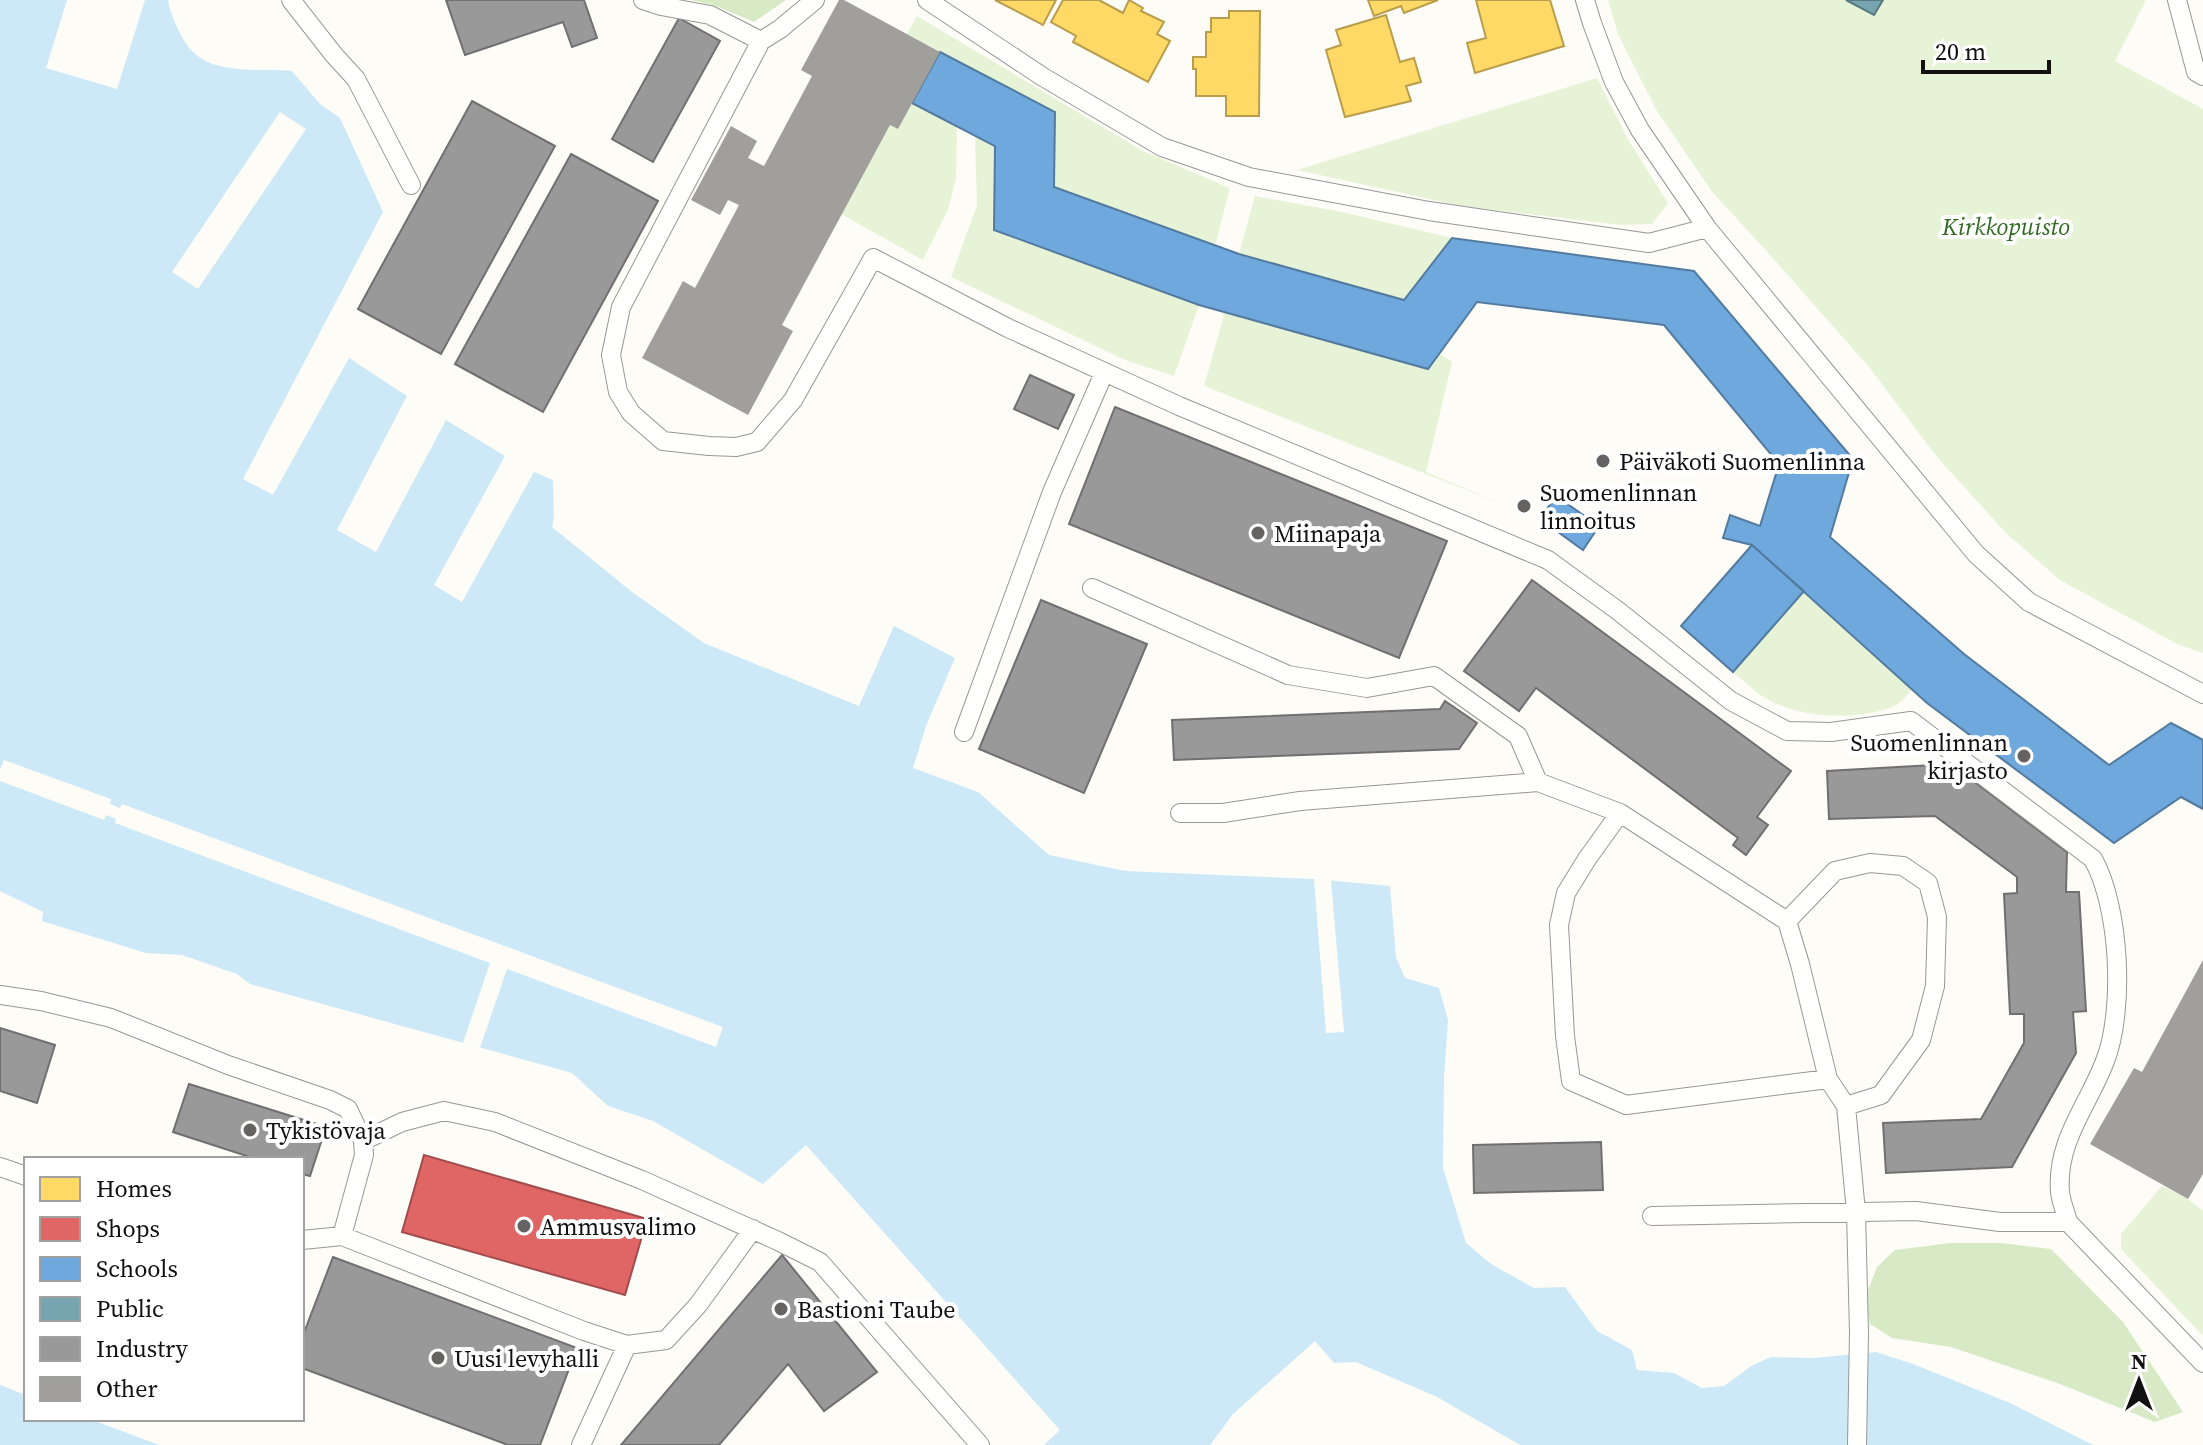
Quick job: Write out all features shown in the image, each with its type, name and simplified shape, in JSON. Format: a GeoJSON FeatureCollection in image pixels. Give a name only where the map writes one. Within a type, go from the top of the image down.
{"type":"FeatureCollection","features":[{"type":"Feature","properties":{"kind":"lane"},"geometry":{"type":"LineString","coordinates":[[291,0],[356,79],[411,185]]}},
{"type":"Feature","properties":{"kind":"lane"},"geometry":{"type":"LineString","coordinates":[[643,0],[710,15],[761,41]]}},
{"type":"Feature","properties":{"kind":"lane"},"geometry":{"type":"LineString","coordinates":[[815,0],[761,41],[621,307],[611,355],[618,392],[631,413],[663,441],[736,447],[757,442],[793,400],[873,258],[1008,328],[1104,373],[1548,560],[1617,610],[1731,701],[1787,731],[1831,732],[1911,721],[2093,859],[2102,876],[2111,911],[2117,1013],[2106,1061],[2062,1152],[2060,1194],[2068,1222],[2203,1363]]}},
{"type":"Feature","properties":{"kind":"lane"},"geometry":{"type":"LineString","coordinates":[[927,0],[1043,77],[1162,147],[1249,177],[1429,211],[1649,243],[1707,228]]}},
{"type":"Feature","properties":{"kind":"lane"},"geometry":{"type":"LineString","coordinates":[[1585,0],[1614,82],[1633,118],[1707,228],[1976,554],[2029,602],[2203,694]]}},
{"type":"Feature","properties":{"kind":"lane"},"geometry":{"type":"LineString","coordinates":[[2177,0],[2196,72],[2203,76]]}},
{"type":"Feature","properties":{"kind":"lane"},"geometry":{"type":"LineString","coordinates":[[964,732],[1052,492],[1104,373]]}},
{"type":"Feature","properties":{"kind":"lane"},"geometry":{"type":"LineString","coordinates":[[1092,588],[1288,675],[1367,688],[1434,676],[1518,736],[1538,782]]}},
{"type":"Feature","properties":{"kind":"lane"},"geometry":{"type":"LineString","coordinates":[[1180,813],[1223,813],[1300,801],[1538,782],[1620,813],[1787,921],[1828,1079],[1846,1106],[1856,1212],[1859,1333],[1857,1445]]}},
{"type":"Feature","properties":{"kind":"lane"},"geometry":{"type":"LineString","coordinates":[[1620,813],[1566,893],[1559,925],[1565,1036],[1571,1081],[1626,1105],[1828,1079]]}},
{"type":"Feature","properties":{"kind":"lane"},"geometry":{"type":"LineString","coordinates":[[1787,921],[1835,871],[1870,863],[1903,866],[1928,883],[1937,917],[1935,986],[1921,1040],[1881,1095],[1846,1106]]}},
{"type":"Feature","properties":{"kind":"lane"},"geometry":{"type":"LineString","coordinates":[[0,995],[41,1001],[111,1018],[348,1109],[363,1141],[364,1155],[342,1236]]}},
{"type":"Feature","properties":{"kind":"lane"},"geometry":{"type":"LineString","coordinates":[[363,1141],[402,1122],[444,1111],[495,1122],[642,1180],[820,1262],[980,1445]]}},
{"type":"Feature","properties":{"kind":"lane"},"geometry":{"type":"LineString","coordinates":[[0,1167],[24,1175]]}},
{"type":"Feature","properties":{"kind":"lane"},"geometry":{"type":"LineString","coordinates":[[1652,1216],[1916,1211],[2000,1222],[2068,1222]]}},
{"type":"Feature","properties":{"kind":"lane"},"geometry":{"type":"LineString","coordinates":[[304,1240],[342,1236],[627,1345],[666,1340],[698,1305],[753,1229]]}},
{"type":"Feature","properties":{"kind":"lane"},"geometry":{"type":"LineString","coordinates":[[581,1445],[627,1345]]}},
{"type":"Feature","properties":{"kind":"green space"},"geometry":{"type":"Polygon","coordinates":[[[691,0],[786,0],[754,22],[716,6],[691,0]]]}},
{"type":"Feature","properties":{"kind":"green space","name":"Kirkkopuisto"},"geometry":{"type":"Polygon","coordinates":[[[1608,0],[2146,0],[2115,61],[2203,109],[2203,653],[2177,644],[2060,580],[2006,533],[1937,457],[1869,367],[1713,193],[1657,111],[1618,34],[1608,0]]]}},
{"type":"Feature","properties":{"kind":"green space"},"geometry":{"type":"Polygon","coordinates":[[[917,16],[1143,151],[1230,188],[1215,246],[1054,187],[1055,112],[907,34],[917,16]]]}},
{"type":"Feature","properties":{"kind":"green space"},"geometry":{"type":"Polygon","coordinates":[[[1597,78],[1629,141],[1668,203],[1652,224],[1621,225],[1461,206],[1297,170],[1597,78]]]}},
{"type":"Feature","properties":{"kind":"green space"},"geometry":{"type":"Polygon","coordinates":[[[912,103],[957,126],[956,178],[948,210],[923,260],[841,214],[890,125],[898,129],[912,103]]]}},
{"type":"Feature","properties":{"kind":"green space"},"geometry":{"type":"Polygon","coordinates":[[[975,136],[995,146],[994,231],[1199,305],[1174,376],[1125,360],[951,277],[977,205],[975,136]]]}},
{"type":"Feature","properties":{"kind":"green space"},"geometry":{"type":"Polygon","coordinates":[[[1255,196],[1342,212],[1452,238],[1404,300],[1239,254],[1255,196]]]}},
{"type":"Feature","properties":{"kind":"green space"},"geometry":{"type":"Polygon","coordinates":[[[1225,312],[1428,369],[1439,353],[1452,362],[1426,472],[1507,506],[1204,386],[1225,312]]]}},
{"type":"Feature","properties":{"kind":"green space"},"geometry":{"type":"Polygon","coordinates":[[[1804,591],[1912,690],[1899,703],[1879,711],[1845,716],[1808,713],[1775,703],[1733,672],[1804,591]]]}},
{"type":"Feature","properties":{"kind":"green space"},"geometry":{"type":"Polygon","coordinates":[[[2162,1186],[2188,1199],[2203,1211],[2203,1336],[2121,1249],[2121,1234],[2162,1186]]]}},
{"type":"Feature","properties":{"kind":"green space"},"geometry":{"type":"Polygon","coordinates":[[[1950,1243],[2001,1243],[2051,1249],[2123,1322],[2183,1412],[2155,1422],[2060,1384],[1951,1347],[1892,1338],[1870,1324],[1865,1298],[1877,1267],[1895,1250],[1950,1243]]]}},
{"type":"Feature","properties":{"kind":"water"},"geometry":{"type":"Polygon","coordinates":[[[0,0],[168,0],[181,35],[190,49],[202,59],[229,68],[292,71],[320,104],[340,118],[383,212],[243,479],[273,495],[349,358],[407,396],[337,530],[376,552],[446,420],[505,456],[434,585],[462,602],[534,472],[553,480],[552,527],[632,592],[704,643],[859,706],[894,626],[955,658],[926,726],[913,768],[978,792],[1049,855],[1125,871],[1314,879],[1390,886],[1396,957],[1405,978],[1439,988],[1448,1020],[1443,1168],[1466,1243],[1491,1264],[1534,1288],[1565,1287],[1597,1331],[1632,1350],[1637,1370],[1674,1373],[1702,1388],[1724,1386],[1753,1365],[1771,1357],[1813,1358],[1876,1352],[2010,1403],[2093,1445],[1520,1445],[1437,1397],[1356,1362],[1334,1363],[1315,1341],[1233,1414],[1210,1445],[1044,1445],[1060,1430],[806,1145],[763,1184],[653,1121],[608,1106],[572,1073],[250,984],[237,974],[182,955],[146,953],[42,921],[43,912],[0,891],[0,0]]]}},
{"type":"Feature","properties":{"kind":"water"},"geometry":{"type":"Polygon","coordinates":[[[0,1385],[24,1394],[24,1421],[95,1421],[159,1445],[0,1445],[0,1385]]]}},
{"type":"Feature","properties":{"kind":"pier"},"geometry":{"type":"Polygon","coordinates":[[[67,0],[145,0],[117,89],[46,68],[67,0]]]}},
{"type":"Feature","properties":{"kind":"pier"},"geometry":{"type":"Polygon","coordinates":[[[280,112],[306,129],[198,289],[172,272],[280,112]]]}},
{"type":"Feature","properties":{"kind":"pier"},"geometry":{"type":"Polygon","coordinates":[[[4,760],[111,799],[110,804],[120,808],[122,804],[723,1027],[716,1047],[507,969],[480,1048],[463,1043],[490,963],[115,823],[116,819],[106,815],[104,820],[0,781],[4,760]]]}},
{"type":"Feature","properties":{"kind":"pier"},"geometry":{"type":"Polygon","coordinates":[[[1314,879],[1331,880],[1344,1032],[1326,1033],[1314,879]]]}},
{"type":"Feature","properties":{"kind":"building: Homes"},"geometry":{"type":"Polygon","coordinates":[[[995,0],[1056,0],[1043,25],[995,0]]]}},
{"type":"Feature","properties":{"kind":"building: Homes"},"geometry":{"type":"Polygon","coordinates":[[[1063,0],[1099,0],[1123,13],[1129,0],[1143,8],[1141,11],[1164,22],[1157,34],[1170,41],[1148,82],[1073,42],[1076,36],[1051,22],[1063,0]]]}},
{"type":"Feature","properties":{"kind":"building: Homes"},"geometry":{"type":"Polygon","coordinates":[[[1368,0],[1438,0],[1404,13],[1401,6],[1374,16],[1368,0]]]}},
{"type":"Feature","properties":{"kind":"building: Homes"},"geometry":{"type":"Polygon","coordinates":[[[1476,0],[1550,0],[1564,46],[1475,73],[1467,43],[1486,38],[1476,0]]]}},
{"type":"Feature","properties":{"kind":"building: Homes"},"geometry":{"type":"Polygon","coordinates":[[[1229,11],[1260,11],[1259,116],[1226,116],[1226,96],[1196,96],[1193,57],[1206,57],[1206,32],[1211,32],[1211,18],[1229,18],[1229,11]]]}},
{"type":"Feature","properties":{"kind":"building: Homes"},"geometry":{"type":"Polygon","coordinates":[[[1386,15],[1400,62],[1414,58],[1421,82],[1406,86],[1411,101],[1345,117],[1326,50],[1341,45],[1336,30],[1386,15]]]}},
{"type":"Feature","properties":{"kind":"building: Shops","name":"Ammusvalimo"},"geometry":{"type":"Polygon","coordinates":[[[424,1155],[647,1219],[625,1295],[402,1232],[424,1155]]]}},
{"type":"Feature","properties":{"kind":"building: Schools"},"geometry":{"type":"Polygon","coordinates":[[[940,52],[1055,112],[1054,187],[1239,254],[1404,300],[1452,238],[1694,271],[1853,459],[1830,537],[1964,654],[2109,765],[2171,723],[2203,740],[2203,809],[2181,797],[2114,843],[1927,703],[1752,545],[1723,538],[1730,515],[1760,526],[1779,464],[1664,325],[1477,302],[1428,369],[1199,305],[994,230],[995,146],[912,103],[940,52]]]}},
{"type":"Feature","properties":{"kind":"building: Schools"},"geometry":{"type":"Polygon","coordinates":[[[1556,496],[1599,526],[1583,550],[1540,519],[1556,496]]]}},
{"type":"Feature","properties":{"kind":"building: Schools"},"geometry":{"type":"Polygon","coordinates":[[[1752,545],[1804,591],[1733,672],[1681,626],[1752,545]]]}},
{"type":"Feature","properties":{"kind":"building: Public"},"geometry":{"type":"Polygon","coordinates":[[[1846,0],[1883,0],[1874,15],[1846,0]]]}},
{"type":"Feature","properties":{"kind":"building: Industry"},"geometry":{"type":"Polygon","coordinates":[[[446,0],[584,0],[597,38],[572,47],[563,22],[465,55],[446,0]]]}},
{"type":"Feature","properties":{"kind":"building: Industry"},"geometry":{"type":"Polygon","coordinates":[[[679,18],[720,41],[653,162],[612,139],[679,18]]]}},
{"type":"Feature","properties":{"kind":"building: Industry"},"geometry":{"type":"Polygon","coordinates":[[[472,101],[555,146],[441,354],[358,309],[472,101]]]}},
{"type":"Feature","properties":{"kind":"building: Industry"},"geometry":{"type":"Polygon","coordinates":[[[571,154],[658,201],[543,412],[455,364],[571,154]]]}},
{"type":"Feature","properties":{"kind":"building: Industry"},"geometry":{"type":"Polygon","coordinates":[[[1030,375],[1074,395],[1058,429],[1014,409],[1030,375]]]}},
{"type":"Feature","properties":{"kind":"building: Industry","name":"Miinapaja"},"geometry":{"type":"Polygon","coordinates":[[[1115,407],[1447,541],[1399,658],[1069,524],[1115,407]]]}},
{"type":"Feature","properties":{"kind":"building: Industry"},"geometry":{"type":"Polygon","coordinates":[[[1532,580],[1791,771],[1757,817],[1768,825],[1746,855],[1733,845],[1738,838],[1536,688],[1519,711],[1464,671],[1532,580]]]}},
{"type":"Feature","properties":{"kind":"building: Industry"},"geometry":{"type":"Polygon","coordinates":[[[1041,600],[1147,644],[1084,793],[979,749],[1041,600]]]}},
{"type":"Feature","properties":{"kind":"building: Industry"},"geometry":{"type":"Polygon","coordinates":[[[1445,701],[1477,723],[1459,749],[1174,760],[1172,720],[1440,709],[1445,701]]]}},
{"type":"Feature","properties":{"kind":"building: Industry"},"geometry":{"type":"Polygon","coordinates":[[[1951,764],[2067,852],[2066,892],[2079,892],[2086,1011],[2073,1012],[2076,1053],[2012,1167],[1886,1173],[1883,1123],[1981,1119],[2024,1043],[2024,1014],[2010,1014],[2004,894],[2017,893],[2017,877],[1935,816],[1829,819],[1827,771],[1951,764]]]}},
{"type":"Feature","properties":{"kind":"building: Industry"},"geometry":{"type":"Polygon","coordinates":[[[0,1028],[55,1045],[37,1103],[0,1091],[0,1028]]]}},
{"type":"Feature","properties":{"kind":"building: Industry","name":"Tykistövaja"},"geometry":{"type":"Polygon","coordinates":[[[189,1084],[326,1127],[310,1176],[304,1174],[304,1157],[250,1157],[173,1132],[189,1084]]]}},
{"type":"Feature","properties":{"kind":"building: Industry"},"geometry":{"type":"Polygon","coordinates":[[[1601,1142],[1603,1190],[1474,1193],[1473,1145],[1601,1142]]]}},
{"type":"Feature","properties":{"kind":"building: Industry","name":"Bastioni Taube"},"geometry":{"type":"Polygon","coordinates":[[[782,1255],[877,1372],[824,1411],[788,1364],[719,1445],[621,1445],[782,1255]]]}},
{"type":"Feature","properties":{"kind":"building: Industry","name":"Uusi levyhalli"},"geometry":{"type":"Polygon","coordinates":[[[333,1257],[577,1348],[540,1445],[508,1445],[304,1369],[304,1333],[333,1257]]]}},
{"type":"Feature","properties":{"kind":"building: Other"},"geometry":{"type":"Polygon","coordinates":[[[839,0],[940,52],[898,129],[890,125],[782,325],[793,331],[748,415],[642,358],[683,281],[695,288],[739,205],[728,200],[720,215],[691,200],[731,126],[757,141],[748,158],[764,166],[812,76],[801,70],[839,0]]]}},
{"type":"Feature","properties":{"kind":"building: Other"},"geometry":{"type":"Polygon","coordinates":[[[2203,960],[2203,1174],[2188,1199],[2090,1144],[2134,1068],[2142,1072],[2203,960]]]}},
{"type":"Feature","properties":{"kind":"place","name":"Päiväkoti Suomenlinna"},"geometry":{"type":"Point","coordinates":[1603,461]}},
{"type":"Feature","properties":{"kind":"place","name":"Suomenlinnan linnoitus"},"geometry":{"type":"Point","coordinates":[1524,506]}},
{"type":"Feature","properties":{"kind":"place","name":"Miinapaja"},"geometry":{"type":"Point","coordinates":[1258,533]}},
{"type":"Feature","properties":{"kind":"place","name":"Suomenlinnan kirjasto"},"geometry":{"type":"Point","coordinates":[2024,756]}},
{"type":"Feature","properties":{"kind":"place","name":"Tykistövaja"},"geometry":{"type":"Point","coordinates":[250,1130]}},
{"type":"Feature","properties":{"kind":"place","name":"Ammusvalimo"},"geometry":{"type":"Point","coordinates":[524,1226]}},
{"type":"Feature","properties":{"kind":"place","name":"Bastioni Taube"},"geometry":{"type":"Point","coordinates":[781,1309]}},
{"type":"Feature","properties":{"kind":"place","name":"Uusi levyhalli"},"geometry":{"type":"Point","coordinates":[438,1358]}}]}
